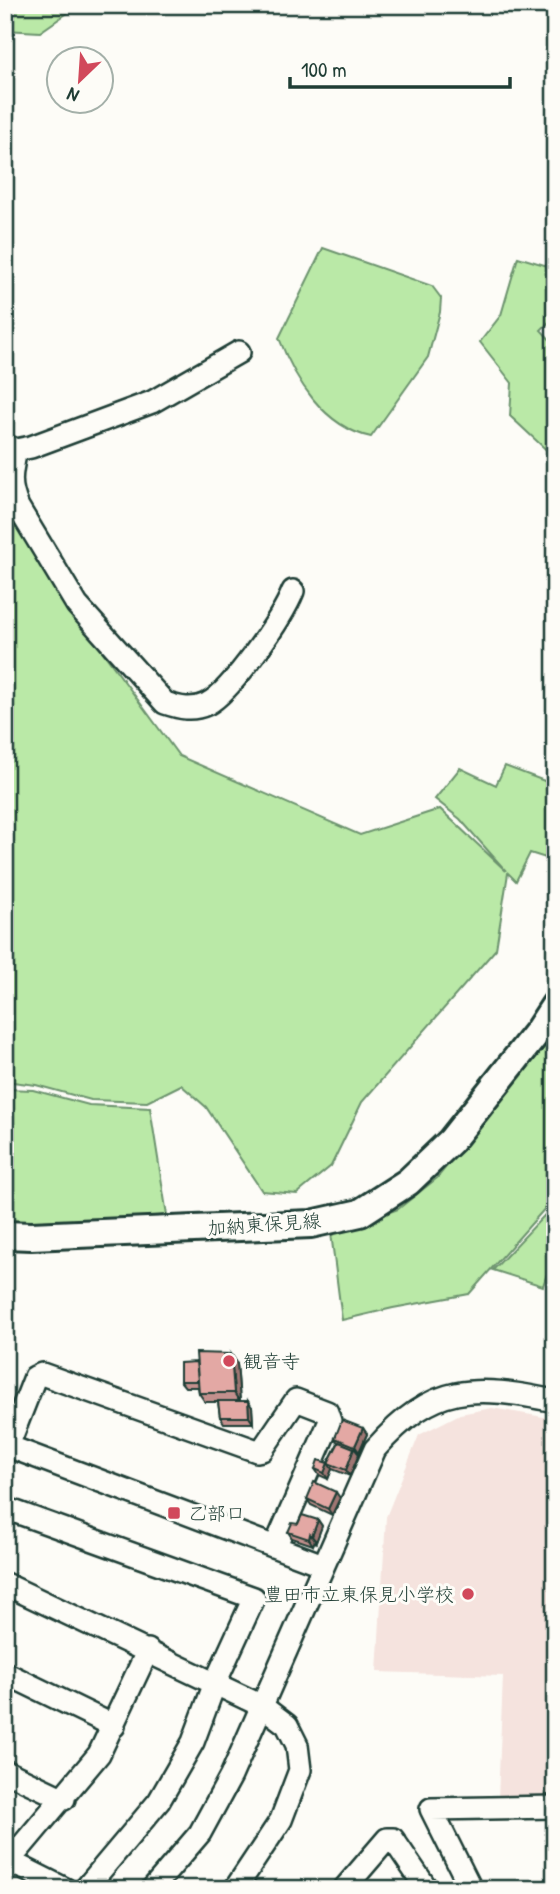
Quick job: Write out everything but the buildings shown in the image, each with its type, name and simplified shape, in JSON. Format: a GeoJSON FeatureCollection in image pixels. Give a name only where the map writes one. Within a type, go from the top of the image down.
{"type":"FeatureCollection","features":[{"type":"Feature","properties":{"kind":"main road","name":"加納東保見線"},"geometry":{"type":"LineString","coordinates":[[5,1235],[312,1224],[360,1213],[408,1182],[451,1141],[538,1031],[555,1005]]}},
{"type":"Feature","properties":{"kind":"street"},"geometry":{"type":"LineString","coordinates":[[239,352],[152,402],[32,447],[11,447],[11,492],[77,605],[165,703],[184,710],[207,704],[226,689],[286,608],[293,591]]}},
{"type":"Feature","properties":{"kind":"street"},"geometry":{"type":"LineString","coordinates":[[275,1546],[330,1421],[327,1412],[296,1400],[262,1450],[257,1451],[42,1374],[35,1377],[7,1446],[323,1565]]}},
{"type":"Feature","properties":{"kind":"street"},"geometry":{"type":"LineString","coordinates":[[152,1889],[200,1833],[231,1776],[375,1449],[397,1424],[417,1410],[452,1393],[482,1390],[512,1392],[555,1401]]}},
{"type":"Feature","properties":{"kind":"street"},"geometry":{"type":"LineString","coordinates":[[5,1508],[254,1598],[215,1683],[193,1742],[159,1801],[85,1889]]}},
{"type":"Feature","properties":{"kind":"street"},"geometry":{"type":"LineString","coordinates":[[5,1584],[262,1706],[287,1725],[297,1745],[300,1770],[281,1820],[235,1889]]}},
{"type":"Feature","properties":{"kind":"street"},"geometry":{"type":"LineString","coordinates":[[65,1889],[7,1862],[64,1799],[99,1754],[148,1650]]}},
{"type":"Feature","properties":{"kind":"street"},"geometry":{"type":"LineString","coordinates":[[5,1673],[114,1726]]}},
{"type":"Feature","properties":{"kind":"street"},"geometry":{"type":"LineString","coordinates":[[5,1771],[64,1799]]}},
{"type":"Feature","properties":{"kind":"street"},"geometry":{"type":"LineString","coordinates":[[471,1889],[431,1809],[555,1807]]}},
{"type":"Feature","properties":{"kind":"street"},"geometry":{"type":"LineString","coordinates":[[344,1889],[387,1839],[393,1839],[426,1889]]}},
{"type":"Feature","properties":{"kind":"shaded area","name":"豊田市立東保見小学校"},"geometry":{"type":"Polygon","coordinates":[[[492,1408],[555,1419],[555,1800],[498,1800],[503,1676],[377,1672],[386,1517],[419,1435],[460,1414],[492,1408]]]}},
{"type":"Feature","properties":{"kind":"green space"},"geometry":{"type":"Polygon","coordinates":[[[5,5],[79,5],[40,32],[5,30],[5,5]]]}},
{"type":"Feature","properties":{"kind":"green space"},"geometry":{"type":"Polygon","coordinates":[[[323,248],[432,286],[441,298],[428,357],[371,437],[354,432],[339,423],[313,400],[294,370],[279,338],[323,248]]]}},
{"type":"Feature","properties":{"kind":"green space"},"geometry":{"type":"Polygon","coordinates":[[[518,257],[548,266],[555,276],[555,316],[541,330],[555,345],[555,458],[510,416],[512,383],[480,342],[501,315],[518,257]]]}},
{"type":"Feature","properties":{"kind":"green space"},"geometry":{"type":"Polygon","coordinates":[[[5,496],[53,584],[179,756],[360,835],[440,809],[506,871],[460,819],[435,799],[460,768],[496,785],[505,766],[555,785],[555,861],[530,853],[516,881],[508,873],[496,949],[362,1102],[331,1166],[297,1194],[262,1191],[206,1107],[181,1085],[147,1102],[91,1100],[36,1085],[5,1081],[5,496]]]}},
{"type":"Feature","properties":{"kind":"green space"},"geometry":{"type":"Polygon","coordinates":[[[546,1045],[555,1050],[555,1197],[469,1294],[342,1320],[331,1233],[398,1209],[437,1178],[546,1045]]]}},
{"type":"Feature","properties":{"kind":"green space"},"geometry":{"type":"Polygon","coordinates":[[[5,1089],[33,1090],[89,1105],[150,1108],[167,1215],[31,1230],[5,1227],[5,1089]]]}},
{"type":"Feature","properties":{"kind":"green space"},"geometry":{"type":"Polygon","coordinates":[[[555,1204],[555,1249],[543,1286],[493,1270],[555,1204]]]}},
{"type":"Feature","properties":{"kind":"place","name":"観音寺"},"geometry":{"type":"Point","coordinates":[229,1361]}},
{"type":"Feature","properties":{"kind":"place","name":"乙部口"},"geometry":{"type":"Point","coordinates":[174,1513]}},
{"type":"Feature","properties":{"kind":"place","name":"豊田市立東保見小学校"},"geometry":{"type":"Point","coordinates":[468,1594]}}]}
